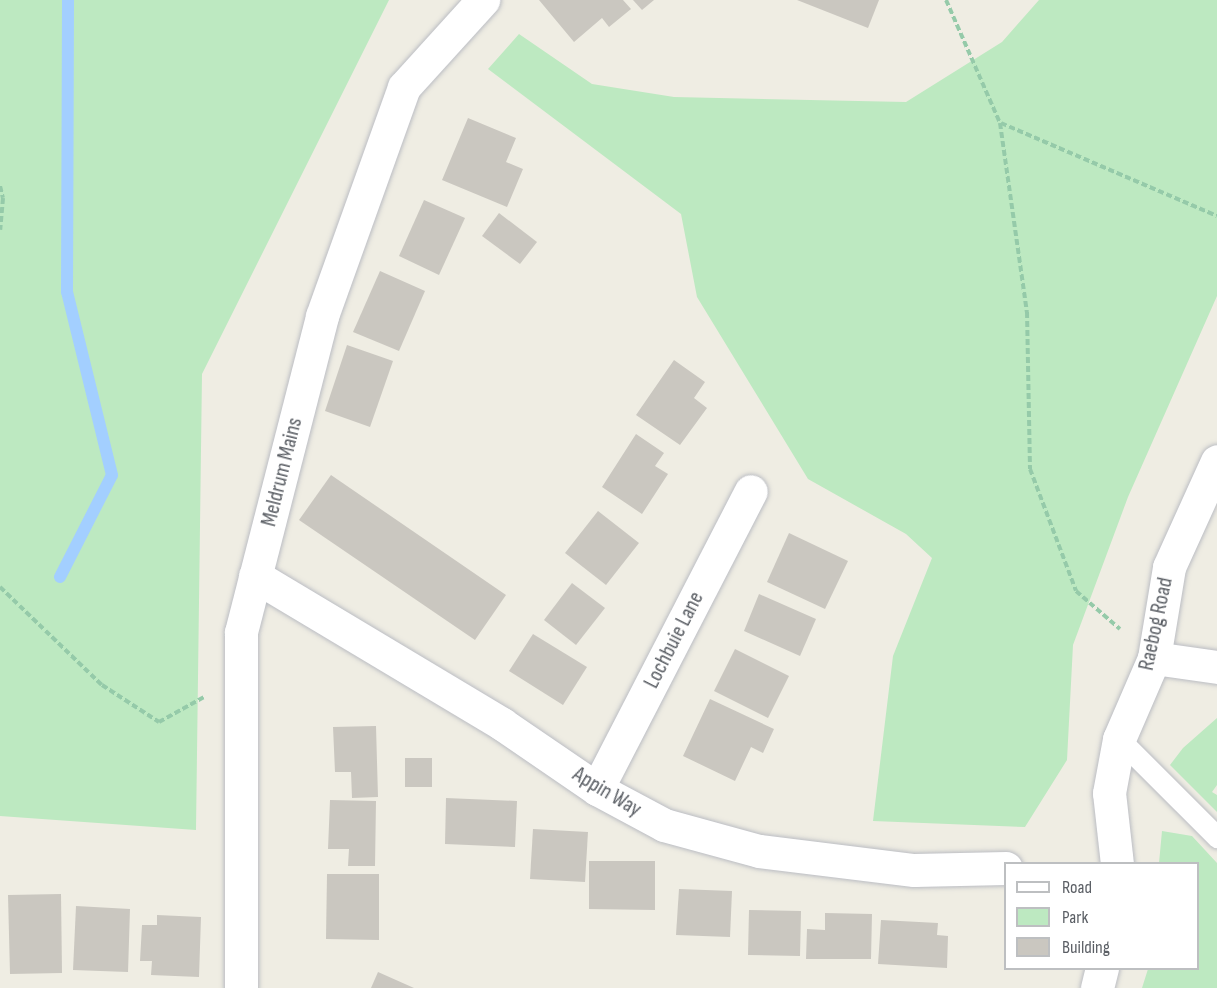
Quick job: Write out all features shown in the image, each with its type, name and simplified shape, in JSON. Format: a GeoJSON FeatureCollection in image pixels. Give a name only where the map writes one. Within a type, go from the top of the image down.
{"type":"FeatureCollection","features":[{"type":"Feature","properties":{"kind":"street","name":"Meldrum Mains"},"geometry":{"type":"LineString","coordinates":[[241,988],[241,632],[322,316],[404,87],[483,0]]}},
{"type":"Feature","properties":{"kind":"street","name":"Raebog Road"},"geometry":{"type":"LineString","coordinates":[[1117,862],[1109,793],[1119,739],[1154,658],[1169,567],[1217,460]]}},
{"type":"Feature","properties":{"kind":"street","name":"Lochbuie Lane"},"geometry":{"type":"LineString","coordinates":[[597,789],[751,491]]}},
{"type":"Feature","properties":{"kind":"street","name":"Appin Way"},"geometry":{"type":"LineString","coordinates":[[255,576],[502,724],[597,789],[664,825],[759,851],[914,870],[1004,868]]}},
{"type":"Feature","properties":{"kind":"street"},"geometry":{"type":"LineString","coordinates":[[1154,658],[1217,667]]}},
{"type":"Feature","properties":{"kind":"street"},"geometry":{"type":"LineString","coordinates":[[1097,988],[1102,970]]}},
{"type":"Feature","properties":{"kind":"lane"},"geometry":{"type":"LineString","coordinates":[[1119,739],[1217,837]]}},
{"type":"Feature","properties":{"kind":"path"},"geometry":{"type":"LineString","coordinates":[[946,0],[1000,123],[1027,312],[1030,469],[1076,591],[1154,658]]}},
{"type":"Feature","properties":{"kind":"path"},"geometry":{"type":"LineString","coordinates":[[1000,123],[1217,216]]}},
{"type":"Feature","properties":{"kind":"path"},"geometry":{"type":"LineString","coordinates":[[0,186],[3,198],[0,230]]}},
{"type":"Feature","properties":{"kind":"path"},"geometry":{"type":"LineString","coordinates":[[0,587],[102,685],[159,722],[241,677]]}},
{"type":"Feature","properties":{"kind":"green space"},"geometry":{"type":"Polygon","coordinates":[[[0,0],[389,0],[202,374],[196,830],[0,816],[0,0]]]}},
{"type":"Feature","properties":{"kind":"green space"},"geometry":{"type":"Polygon","coordinates":[[[1039,0],[1217,0],[1217,296],[1128,497],[1073,645],[1067,760],[1025,827],[873,821],[893,656],[932,558],[906,534],[808,479],[697,297],[681,214],[488,69],[519,34],[592,84],[674,97],[906,102],[1002,42],[1039,0]]]}},
{"type":"Feature","properties":{"kind":"green space"},"geometry":{"type":"Polygon","coordinates":[[[1217,718],[1217,785],[1212,792],[1217,795],[1217,812],[1170,765],[1183,748],[1217,718]]]}},
{"type":"Feature","properties":{"kind":"green space"},"geometry":{"type":"Polygon","coordinates":[[[1162,831],[1192,836],[1217,863],[1217,988],[1142,988],[1148,970],[1199,970],[1199,862],[1159,862],[1162,831]]]}},
{"type":"Feature","properties":{"kind":"building"},"geometry":{"type":"Polygon","coordinates":[[[539,0],[623,0],[631,9],[609,27],[602,18],[574,42],[539,0]]]}},
{"type":"Feature","properties":{"kind":"building"},"geometry":{"type":"Polygon","coordinates":[[[633,0],[654,0],[642,10],[633,0]]]}},
{"type":"Feature","properties":{"kind":"building"},"geometry":{"type":"Polygon","coordinates":[[[797,0],[879,0],[868,28],[797,0]]]}},
{"type":"Feature","properties":{"kind":"building"},"geometry":{"type":"Polygon","coordinates":[[[468,118],[516,138],[506,162],[523,169],[507,207],[442,180],[468,118]]]}},
{"type":"Feature","properties":{"kind":"building"},"geometry":{"type":"Polygon","coordinates":[[[424,200],[465,218],[439,275],[399,256],[424,200]]]}},
{"type":"Feature","properties":{"kind":"building"},"geometry":{"type":"Polygon","coordinates":[[[499,213],[537,242],[520,264],[482,236],[499,213]]]}},
{"type":"Feature","properties":{"kind":"building"},"geometry":{"type":"Polygon","coordinates":[[[380,271],[425,291],[399,351],[353,332],[380,271]]]}},
{"type":"Feature","properties":{"kind":"building"},"geometry":{"type":"Polygon","coordinates":[[[347,345],[393,361],[370,427],[325,411],[347,345]]]}},
{"type":"Feature","properties":{"kind":"building"},"geometry":{"type":"Polygon","coordinates":[[[674,360],[705,382],[694,398],[707,408],[680,445],[636,415],[674,360]]]}},
{"type":"Feature","properties":{"kind":"building"},"geometry":{"type":"Polygon","coordinates":[[[636,434],[664,453],[655,466],[668,474],[642,514],[602,487],[636,434]]]}},
{"type":"Feature","properties":{"kind":"building"},"geometry":{"type":"Polygon","coordinates":[[[331,475],[506,595],[475,640],[299,520],[331,475]]]}},
{"type":"Feature","properties":{"kind":"building"},"geometry":{"type":"Polygon","coordinates":[[[598,511],[639,543],[606,585],[565,553],[598,511]]]}},
{"type":"Feature","properties":{"kind":"building"},"geometry":{"type":"Polygon","coordinates":[[[789,533],[848,561],[825,609],[767,582],[789,533]]]}},
{"type":"Feature","properties":{"kind":"building"},"geometry":{"type":"Polygon","coordinates":[[[572,583],[605,608],[576,645],[544,620],[572,583]]]}},
{"type":"Feature","properties":{"kind":"building"},"geometry":{"type":"Polygon","coordinates":[[[759,594],[816,619],[800,656],[744,631],[759,594]]]}},
{"type":"Feature","properties":{"kind":"building"},"geometry":{"type":"Polygon","coordinates":[[[533,634],[587,667],[563,705],[509,671],[533,634]]]}},
{"type":"Feature","properties":{"kind":"building"},"geometry":{"type":"Polygon","coordinates":[[[735,649],[789,676],[768,718],[714,691],[735,649]]]}},
{"type":"Feature","properties":{"kind":"building"},"geometry":{"type":"Polygon","coordinates":[[[710,699],[774,729],[763,753],[751,747],[735,781],[683,756],[710,699]]]}},
{"type":"Feature","properties":{"kind":"building"},"geometry":{"type":"Polygon","coordinates":[[[376,726],[378,797],[352,798],[351,772],[335,772],[333,727],[376,726]]]}},
{"type":"Feature","properties":{"kind":"building"},"geometry":{"type":"Polygon","coordinates":[[[405,758],[432,758],[432,787],[405,787],[405,758]]]}},
{"type":"Feature","properties":{"kind":"building"},"geometry":{"type":"Polygon","coordinates":[[[446,798],[517,801],[515,847],[445,844],[446,798]]]}},
{"type":"Feature","properties":{"kind":"building"},"geometry":{"type":"Polygon","coordinates":[[[330,800],[376,801],[375,866],[348,866],[349,849],[328,849],[330,800]]]}},
{"type":"Feature","properties":{"kind":"building"},"geometry":{"type":"Polygon","coordinates":[[[533,829],[588,832],[585,882],[530,879],[533,829]]]}},
{"type":"Feature","properties":{"kind":"building"},"geometry":{"type":"Polygon","coordinates":[[[589,861],[655,861],[655,910],[589,909],[589,861]]]}},
{"type":"Feature","properties":{"kind":"building"},"geometry":{"type":"Polygon","coordinates":[[[327,874],[379,874],[379,940],[326,939],[327,874]]]}},
{"type":"Feature","properties":{"kind":"building"},"geometry":{"type":"Polygon","coordinates":[[[679,889],[732,891],[730,937],[676,935],[679,889]]]}},
{"type":"Feature","properties":{"kind":"building"},"geometry":{"type":"Polygon","coordinates":[[[61,894],[62,973],[10,974],[8,895],[61,894]]]}},
{"type":"Feature","properties":{"kind":"building"},"geometry":{"type":"Polygon","coordinates":[[[76,906],[130,909],[128,972],[73,970],[76,906]]]}},
{"type":"Feature","properties":{"kind":"building"},"geometry":{"type":"Polygon","coordinates":[[[749,910],[801,911],[800,956],[748,955],[749,910]]]}},
{"type":"Feature","properties":{"kind":"building"},"geometry":{"type":"Polygon","coordinates":[[[825,913],[872,914],[871,959],[806,959],[807,929],[825,930],[825,913]]]}},
{"type":"Feature","properties":{"kind":"building"},"geometry":{"type":"Polygon","coordinates":[[[157,915],[201,917],[199,977],[151,975],[152,961],[140,961],[142,925],[157,925],[157,915]]]}},
{"type":"Feature","properties":{"kind":"building"},"geometry":{"type":"Polygon","coordinates":[[[881,920],[938,923],[937,935],[948,936],[947,968],[878,964],[881,920]]]}},
{"type":"Feature","properties":{"kind":"building"},"geometry":{"type":"Polygon","coordinates":[[[378,972],[414,988],[371,988],[378,972]]]}},
{"type":"Feature","properties":{"kind":"waterway"},"geometry":{"type":"LineString","coordinates":[[60,577],[112,475],[67,292],[68,0]]}}]}
